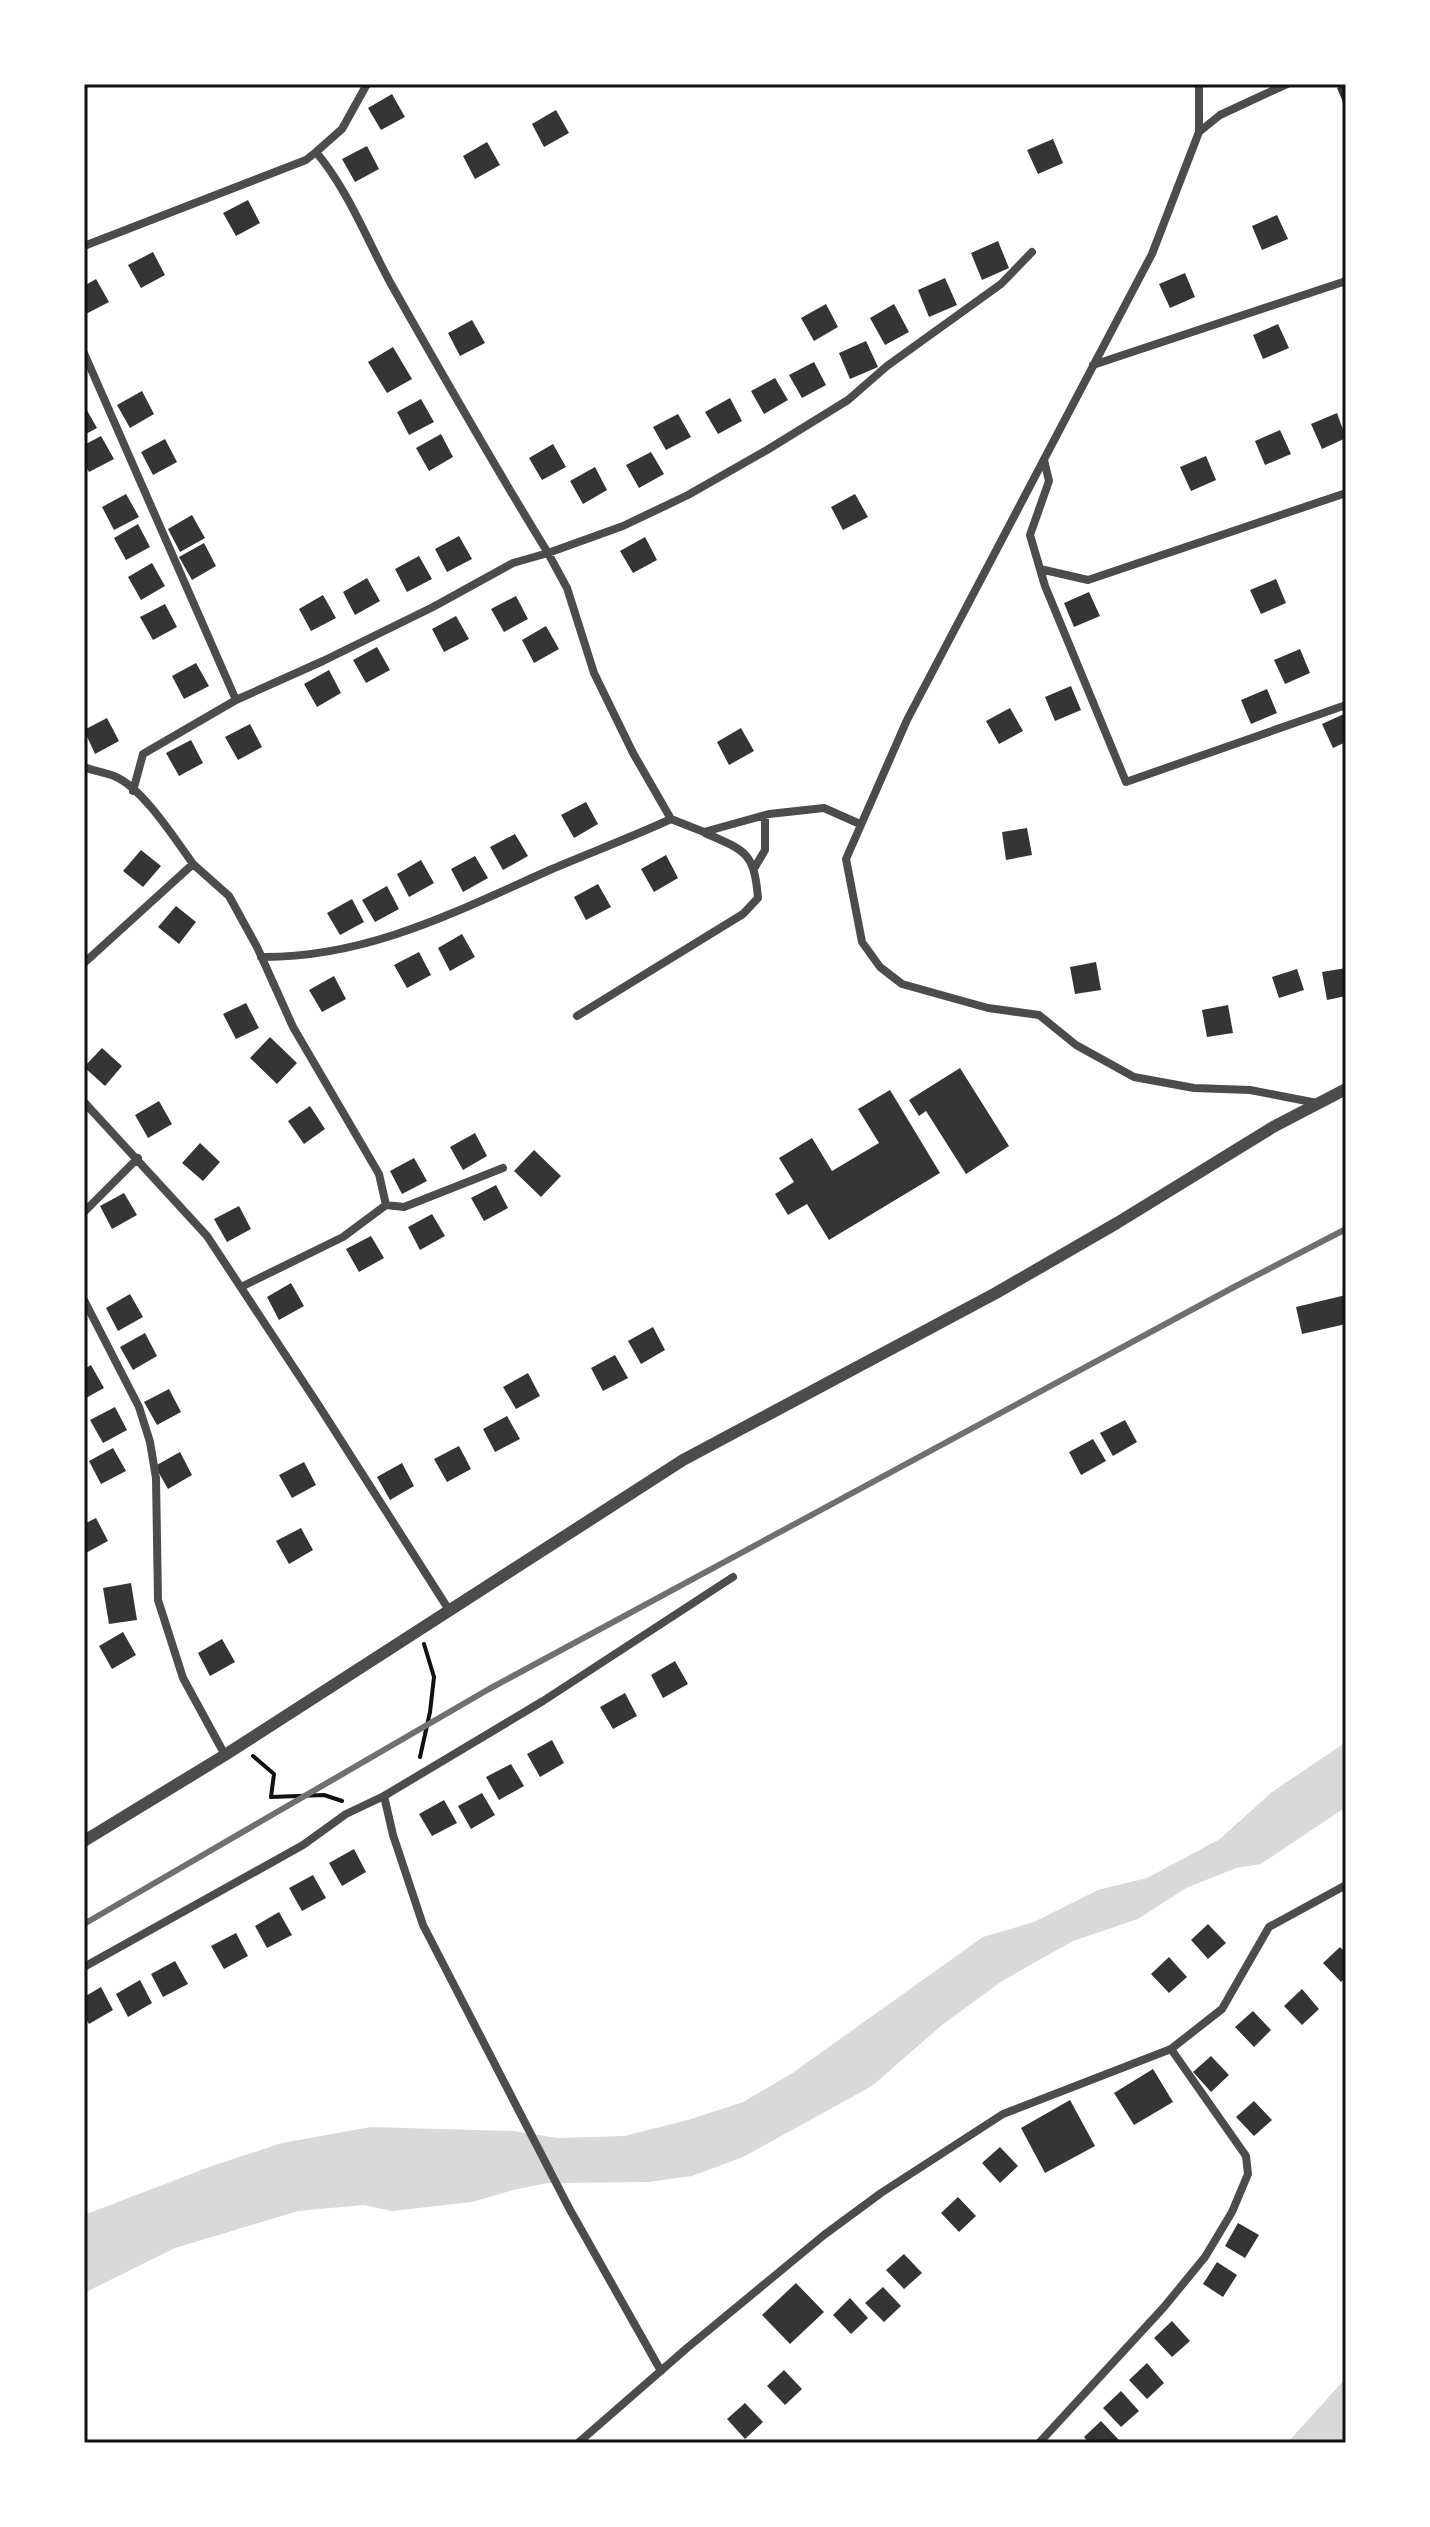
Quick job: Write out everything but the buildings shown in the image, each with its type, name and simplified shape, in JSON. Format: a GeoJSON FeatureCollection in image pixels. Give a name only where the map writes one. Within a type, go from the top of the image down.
{"type":"FeatureCollection","features":[{"type":"Feature","properties":{"kind":"street"},"geometry":{"type":"LineString","coordinates":[[84,246],[306,160],[342,129],[367,84]]}},
{"type":"Feature","properties":{"kind":"street"},"geometry":{"type":"LineString","coordinates":[[1199,84],[1199,132],[1152,254],[907,720],[846,859],[862,942],[880,967],[902,984],[988,1008],[1039,1015],[1076,1045],[1134,1077],[1194,1088],[1250,1090],[1318,1103]]}},
{"type":"Feature","properties":{"kind":"street"},"geometry":{"type":"LineString","coordinates":[[1199,132],[1220,115],[1287,84]]}},
{"type":"Feature","properties":{"kind":"street"},"geometry":{"type":"LineString","coordinates":[[316,152],[333,172],[364,236],[419,334],[567,588],[594,673],[633,753],[671,819],[740,848],[755,867],[758,898],[743,914],[577,1016]]}},
{"type":"Feature","properties":{"kind":"street"},"geometry":{"type":"LineString","coordinates":[[133,791],[143,754],[236,700],[433,607],[513,563],[623,526],[688,495],[767,450],[848,400],[887,366],[1001,284],[1032,252]]}},
{"type":"Feature","properties":{"kind":"street"},"geometry":{"type":"LineString","coordinates":[[1093,365],[1346,281]]}},
{"type":"Feature","properties":{"kind":"street"},"geometry":{"type":"LineString","coordinates":[[84,353],[236,700]]}},
{"type":"Feature","properties":{"kind":"street"},"geometry":{"type":"LineString","coordinates":[[1043,459],[1049,481],[1030,535],[1040,569],[1126,782],[1346,705]]}},
{"type":"Feature","properties":{"kind":"street"},"geometry":{"type":"LineString","coordinates":[[1040,569],[1088,580],[1346,493]]}},
{"type":"Feature","properties":{"kind":"street"},"geometry":{"type":"LineString","coordinates":[[84,767],[116,776],[156,811],[193,864],[229,896],[293,1027],[379,1174],[386,1205]]}},
{"type":"Feature","properties":{"kind":"street"},"geometry":{"type":"LineString","coordinates":[[704,832],[765,816],[824,808],[860,824]]}},
{"type":"Feature","properties":{"kind":"street"},"geometry":{"type":"LineString","coordinates":[[755,867],[765,850],[765,816]]}},
{"type":"Feature","properties":{"kind":"street"},"geometry":{"type":"LineString","coordinates":[[261,957],[301,957],[360,947],[456,912],[671,819]]}},
{"type":"Feature","properties":{"kind":"street"},"geometry":{"type":"LineString","coordinates":[[84,963],[193,864]]}},
{"type":"Feature","properties":{"kind":"street"},"geometry":{"type":"LineString","coordinates":[[84,1841],[225,1755],[683,1460],[996,1293],[1273,1127],[1346,1089]]}},
{"type":"Feature","properties":{"kind":"street"},"geometry":{"type":"LineString","coordinates":[[84,1102],[207,1236],[449,1610]]}},
{"type":"Feature","properties":{"kind":"street"},"geometry":{"type":"LineString","coordinates":[[84,1212],[138,1158]]}},
{"type":"Feature","properties":{"kind":"street"},"geometry":{"type":"LineString","coordinates":[[241,1287],[343,1237],[386,1205],[404,1207],[503,1168]]}},
{"type":"Feature","properties":{"kind":"street"},"geometry":{"type":"LineString","coordinates":[[84,1300],[139,1407],[150,1442],[156,1478],[158,1600],[183,1678],[225,1755]]}},
{"type":"Feature","properties":{"kind":"street"},"geometry":{"type":"LineString","coordinates":[[84,1967],[303,1845],[356,1810],[543,1701],[733,1577]]}},
{"type":"Feature","properties":{"kind":"street"},"geometry":{"type":"LineString","coordinates":[[384,1796],[393,1835],[423,1925],[569,2208],[661,2371]]}},
{"type":"Feature","properties":{"kind":"street"},"geometry":{"type":"LineString","coordinates":[[578,2443],[824,2235],[881,2193],[1003,2114],[1171,2049],[1222,2009],[1269,1927],[1346,1885]]}},
{"type":"Feature","properties":{"kind":"street"},"geometry":{"type":"LineString","coordinates":[[1039,2443],[1164,2307],[1205,2257],[1232,2212],[1248,2174],[1246,2156],[1171,2049]]}},
{"type":"Feature","properties":{"kind":"path"},"geometry":{"type":"LineString","coordinates":[[409,1781],[423,1751],[434,1677],[420,1629]]}},
{"type":"Feature","properties":{"kind":"path"},"geometry":{"type":"LineString","coordinates":[[237,1747],[260,1760],[274,1774],[271,1797],[324,1795],[343,1801],[356,1810]]}},
{"type":"Feature","properties":{"kind":"shaded area"},"geometry":{"type":"Polygon","coordinates":[[[1346,1742],[1346,1807],[1261,1864],[1236,1868],[1186,1888],[1138,1919],[1073,1941],[1002,1981],[942,2025],[872,2086],[743,2157],[692,2176],[648,2182],[548,2183],[472,2202],[392,2211],[364,2205],[298,2211],[175,2248],[84,2293],[84,2215],[282,2143],[371,2127],[513,2131],[558,2138],[624,2136],[743,2102],[791,2074],[983,1937],[1034,1922],[1098,1890],[1147,1878],[1220,1839],[1272,1792],[1346,1742]]]}},
{"type":"Feature","properties":{"kind":"shaded area"},"geometry":{"type":"Polygon","coordinates":[[[1346,2378],[1346,2443],[1287,2443],[1346,2378]]]}},
{"type":"Feature","properties":{"kind":"railway"},"geometry":{"type":"LineString","coordinates":[[84,1924],[489,1689],[1346,1229]]}}]}
